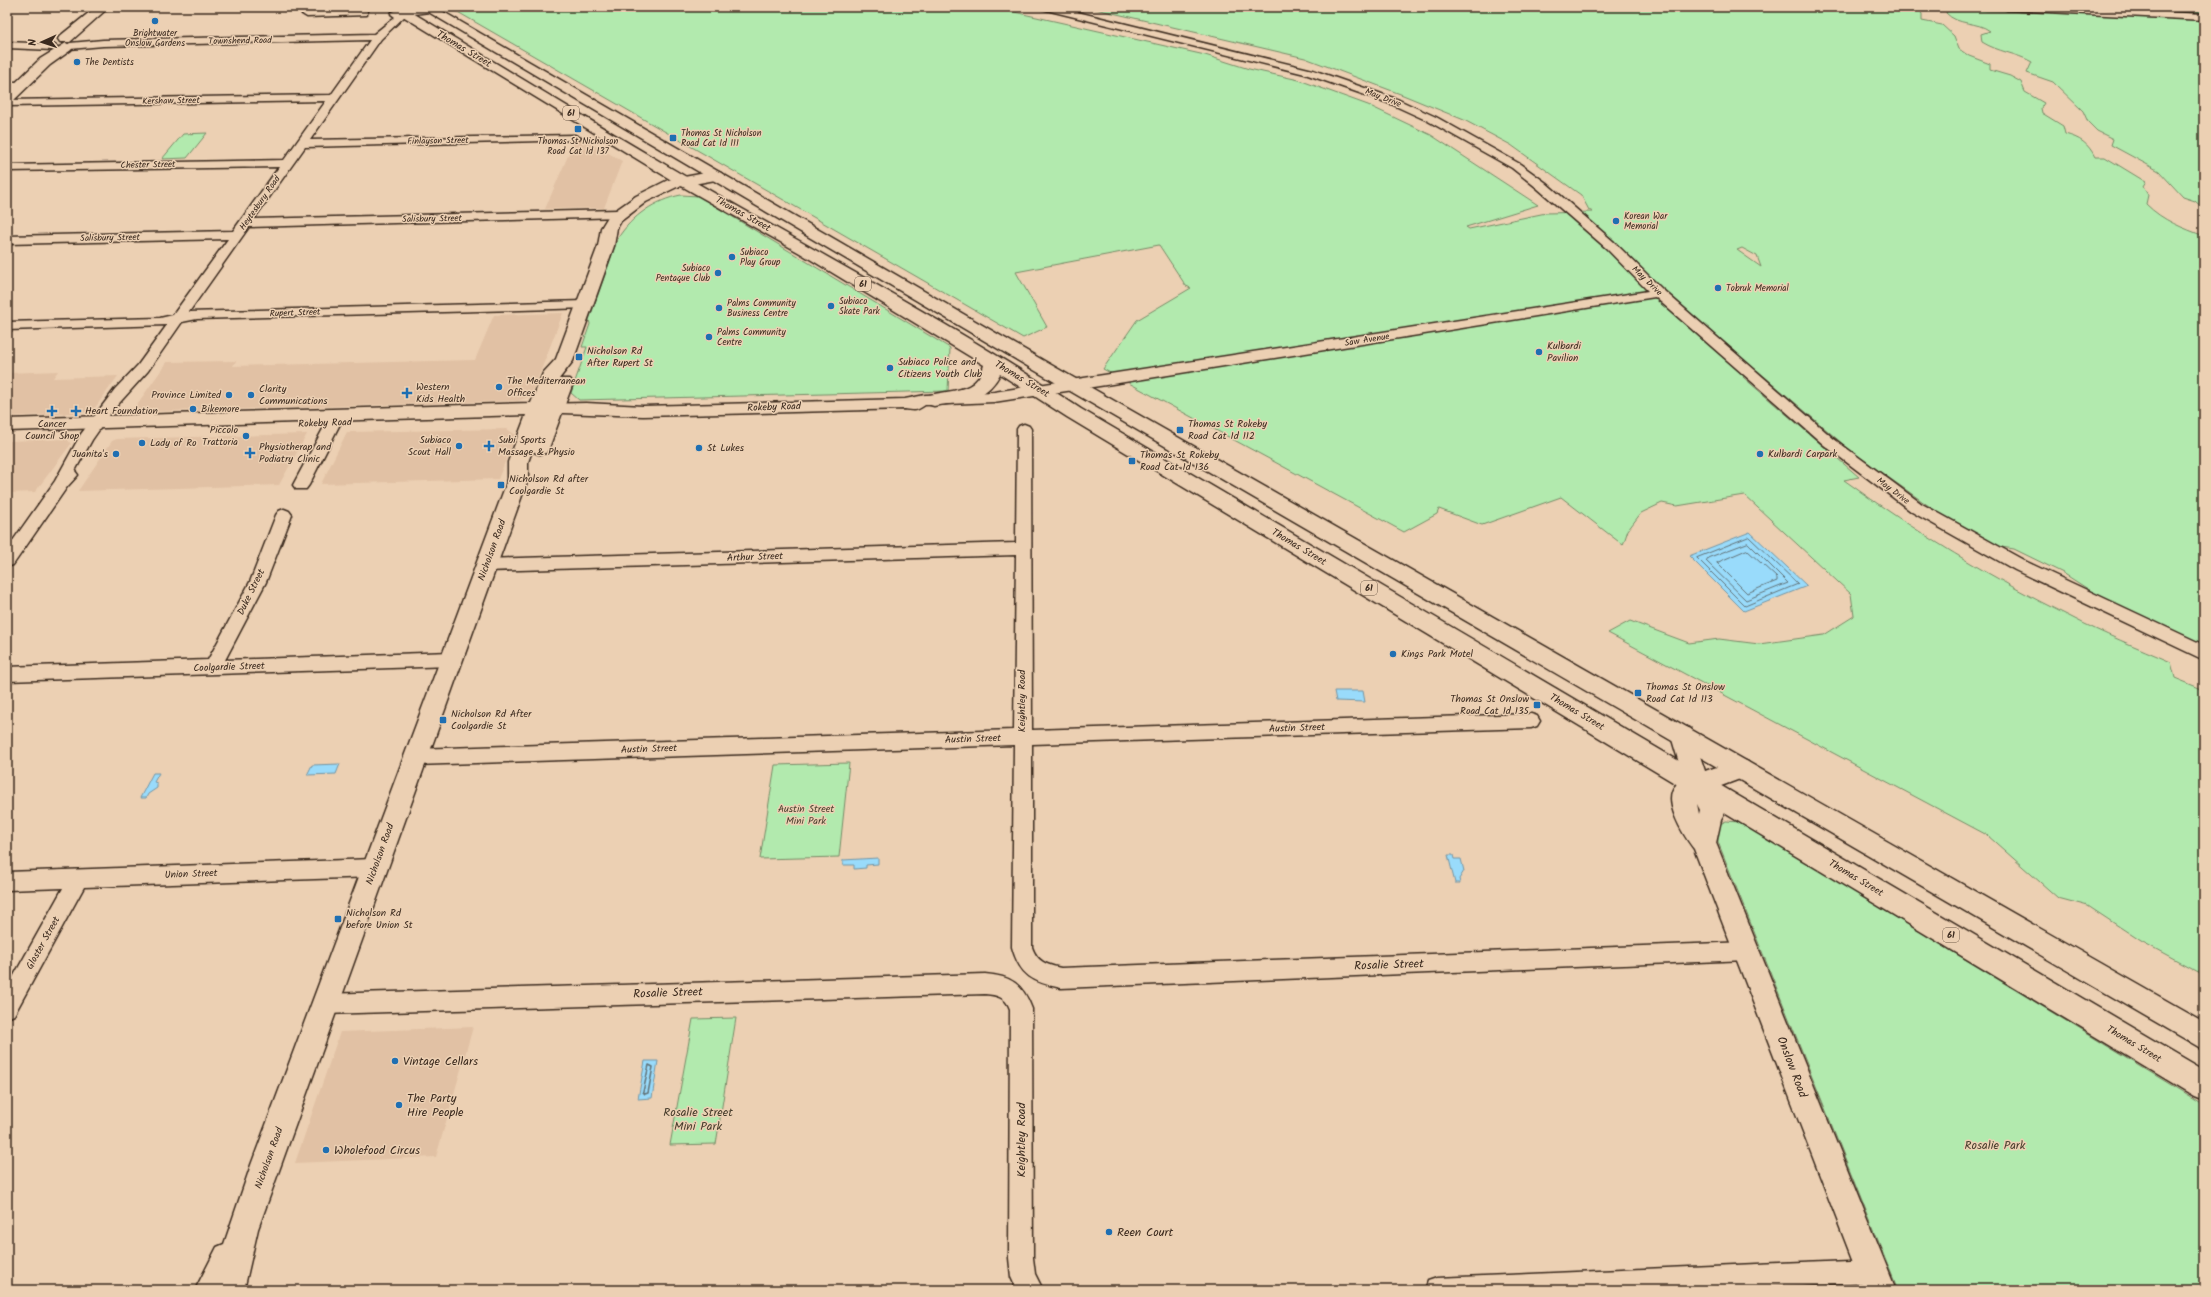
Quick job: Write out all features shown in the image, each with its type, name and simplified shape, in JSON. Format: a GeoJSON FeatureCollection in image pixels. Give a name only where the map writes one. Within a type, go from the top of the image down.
{"type":"FeatureCollection","features":[{"type":"Feature","properties":{"kind":"main road"},"geometry":{"type":"LineString","coordinates":[[7,99],[103,7]]}},
{"type":"Feature","properties":{"kind":"main road","name":"Thomas Street"},"geometry":{"type":"LineString","coordinates":[[428,8],[1075,386],[2204,1037]]}},
{"type":"Feature","properties":{"kind":"main road","name":"Thomas Street"},"geometry":{"type":"LineString","coordinates":[[401,9],[683,181],[806,250],[1042,390],[1074,413],[2204,1086]]}},
{"type":"Feature","properties":{"kind":"main road","name":"Nicholson Road"},"geometry":{"type":"LineString","coordinates":[[606,246],[622,225],[634,213],[681,188],[683,181],[695,164]]}},
{"type":"Feature","properties":{"kind":"main road","name":"Nicholson Road"},"geometry":{"type":"LineString","coordinates":[[228,1290],[243,1229],[451,659],[518,479],[534,461],[544,414],[567,372],[564,361],[606,246],[609,228],[618,214],[648,195],[673,183],[716,176]]}},
{"type":"Feature","properties":{"kind":"main road"},"geometry":{"type":"LineString","coordinates":[[934,400],[970,393],[982,388],[990,380],[994,362]]}},
{"type":"Feature","properties":{"kind":"main road","name":"Rokeby Road"},"geometry":{"type":"LineString","coordinates":[[7,432],[102,426],[544,414]]}},
{"type":"Feature","properties":{"kind":"main road","name":"Rokeby Road"},"geometry":{"type":"LineString","coordinates":[[7,425],[102,426]]}},
{"type":"Feature","properties":{"kind":"main road","name":"Onslow Road"},"geometry":{"type":"LineString","coordinates":[[1683,736],[1697,784],[1714,811],[1710,816],[1704,844],[1877,1280]]}},
{"type":"Feature","properties":{"kind":"main road"},"geometry":{"type":"LineString","coordinates":[[1697,784],[1740,769]]}},
{"type":"Feature","properties":{"kind":"main road","name":"Nicholson Road"},"geometry":{"type":"LineString","coordinates":[[211,1290],[243,1229]]}},
{"type":"Feature","properties":{"kind":"street","name":"May Drive"},"geometry":{"type":"LineString","coordinates":[[1045,7],[1225,50],[1309,72],[1395,102],[1432,119],[1516,166],[1541,185],[1610,245],[1658,293],[1829,442],[1917,508],[2021,566],[2204,653]]}},
{"type":"Feature","properties":{"kind":"street"},"geometry":{"type":"LineString","coordinates":[[2007,7],[2204,17]]}},
{"type":"Feature","properties":{"kind":"street"},"geometry":{"type":"LineString","coordinates":[[401,9],[428,8]]}},
{"type":"Feature","properties":{"kind":"street","name":"Heytesbury Road"},"geometry":{"type":"LineString","coordinates":[[7,561],[62,483],[80,465],[102,426],[140,379],[143,368],[301,144],[377,37],[397,20],[401,9]]}},
{"type":"Feature","properties":{"kind":"street"},"geometry":{"type":"LineString","coordinates":[[287,40],[310,10],[363,13]]}},
{"type":"Feature","properties":{"kind":"street","name":"Townshend Road"},"geometry":{"type":"LineString","coordinates":[[7,45],[377,37]]}},
{"type":"Feature","properties":{"kind":"street"},"geometry":{"type":"LineString","coordinates":[[7,85],[22,85]]}},
{"type":"Feature","properties":{"kind":"street","name":"Kershaw Street"},"geometry":{"type":"LineString","coordinates":[[7,104],[334,98]]}},
{"type":"Feature","properties":{"kind":"street","name":"Finlayson Street"},"geometry":{"type":"LineString","coordinates":[[301,144],[575,138]]}},
{"type":"Feature","properties":{"kind":"street","name":"Chester Street"},"geometry":{"type":"LineString","coordinates":[[7,168],[288,163]]}},
{"type":"Feature","properties":{"kind":"street","name":"Salisbury Street"},"geometry":{"type":"LineString","coordinates":[[246,223],[618,214]]}},
{"type":"Feature","properties":{"kind":"street","name":"Salisbury Street"},"geometry":{"type":"LineString","coordinates":[[7,240],[237,235]]}},
{"type":"Feature","properties":{"kind":"street","name":"Saw Avenue"},"geometry":{"type":"LineString","coordinates":[[1075,386],[1658,293]]}},
{"type":"Feature","properties":{"kind":"street","name":"Rupert Street"},"geometry":{"type":"LineString","coordinates":[[7,326],[160,322],[197,315],[584,305]]}},
{"type":"Feature","properties":{"kind":"street","name":"Rokeby Road"},"geometry":{"type":"LineString","coordinates":[[544,414],[618,417],[643,411],[905,404],[934,400],[994,397],[1075,386]]}},
{"type":"Feature","properties":{"kind":"street","name":"Rokeby Road"},"geometry":{"type":"LineString","coordinates":[[905,404],[924,407],[1009,405],[1032,400],[1042,390]]}},
{"type":"Feature","properties":{"kind":"street"},"geometry":{"type":"LineString","coordinates":[[301,485],[335,419]]}},
{"type":"Feature","properties":{"kind":"street","name":"Keightley Road"},"geometry":{"type":"LineString","coordinates":[[1024,429],[1022,947],[1024,956],[1033,969]]}},
{"type":"Feature","properties":{"kind":"street","name":"Duke Street"},"geometry":{"type":"LineString","coordinates":[[213,667],[258,582],[284,515]]}},
{"type":"Feature","properties":{"kind":"street","name":"Arthur Street"},"geometry":{"type":"LineString","coordinates":[[486,565],[1023,549]]}},
{"type":"Feature","properties":{"kind":"street","name":"Coolgardie Street"},"geometry":{"type":"LineString","coordinates":[[7,674],[451,659]]}},
{"type":"Feature","properties":{"kind":"street","name":"Austin Street"},"geometry":{"type":"LineString","coordinates":[[415,757],[1531,721]]}},
{"type":"Feature","properties":{"kind":"street","name":"Union Street"},"geometry":{"type":"LineString","coordinates":[[7,881],[374,868]]}},
{"type":"Feature","properties":{"kind":"street","name":"Gloster Street"},"geometry":{"type":"LineString","coordinates":[[7,1008],[79,878]]}},
{"type":"Feature","properties":{"kind":"street","name":"Rosalie Street"},"geometry":{"type":"LineString","coordinates":[[1033,969],[1047,976],[1061,978],[1747,951]]}},
{"type":"Feature","properties":{"kind":"street","name":"Rosalie Street"},"geometry":{"type":"LineString","coordinates":[[324,1004],[985,984],[1001,986],[1011,991]]}},
{"type":"Feature","properties":{"kind":"street","name":"Keightley Road"},"geometry":{"type":"LineString","coordinates":[[1011,991],[1019,1000],[1021,1009],[1021,1258],[1024,1277],[1030,1290]]}},
{"type":"Feature","properties":{"kind":"street"},"geometry":{"type":"LineString","coordinates":[[1447,1290],[1877,1280]]}},
{"type":"Feature","properties":{"kind":"shaded area"},"geometry":{"type":"Polygon","coordinates":[[[577,135],[622,161],[604,208],[545,209],[577,135]]]}},
{"type":"Feature","properties":{"kind":"shaded area"},"geometry":{"type":"Polygon","coordinates":[[[563,313],[531,396],[518,401],[136,412],[133,410],[167,362],[236,361],[233,366],[475,360],[494,315],[563,313]]]}},
{"type":"Feature","properties":{"kind":"shaded area"},"geometry":{"type":"Polygon","coordinates":[[[58,371],[53,378],[118,376],[92,412],[7,417],[7,373],[58,371]]]}},
{"type":"Feature","properties":{"kind":"shaded area"},"geometry":{"type":"Polygon","coordinates":[[[507,429],[516,435],[498,479],[321,484],[347,432],[507,429]]]}},
{"type":"Feature","properties":{"kind":"shaded area"},"geometry":{"type":"Polygon","coordinates":[[[307,434],[279,485],[78,491],[112,441],[117,439],[307,434]]]}},
{"type":"Feature","properties":{"kind":"shaded area"},"geometry":{"type":"Polygon","coordinates":[[[67,439],[71,444],[35,492],[7,493],[7,441],[67,439]]]}},
{"type":"Feature","properties":{"kind":"shaded area"},"geometry":{"type":"Polygon","coordinates":[[[473,1027],[436,1157],[295,1163],[340,1032],[473,1027]]]}},
{"type":"Feature","properties":{"kind":"green space"},"geometry":{"type":"Polygon","coordinates":[[[449,7],[992,7],[1205,55],[1249,69],[1299,80],[1368,105],[1431,135],[1538,205],[1466,227],[1469,229],[1546,213],[1593,212],[1589,210],[1581,195],[1511,145],[1464,120],[1403,95],[1305,58],[1087,7],[1917,7],[1922,14],[1922,21],[1942,25],[1954,36],[1959,49],[1969,56],[1990,64],[1990,70],[2010,76],[2021,82],[2025,92],[2044,103],[2041,108],[2042,113],[2063,126],[2065,134],[2075,137],[2083,142],[2095,157],[2105,157],[2146,182],[2143,187],[2148,195],[2146,204],[2159,215],[2188,230],[2204,236],[2204,648],[2122,611],[2063,573],[2014,549],[1995,546],[1960,528],[1851,451],[1757,370],[1743,377],[1859,477],[1844,480],[1871,499],[1954,553],[2041,602],[2095,629],[2171,662],[2175,678],[2204,690],[2204,975],[2141,941],[2088,906],[2058,898],[1987,835],[1608,633],[1630,621],[1689,643],[1719,639],[1759,644],[1824,635],[1854,616],[1851,594],[1744,495],[1677,506],[1662,503],[1641,513],[1628,530],[1623,545],[1561,497],[1482,525],[1439,509],[1437,514],[1404,532],[1103,369],[1137,320],[1191,288],[1186,286],[1159,245],[1016,272],[1047,327],[1023,338],[449,7]],[[1742,248],[1737,250],[1761,267],[1757,256],[1742,248]]]}},
{"type":"Feature","properties":{"kind":"green space"},"geometry":{"type":"Polygon","coordinates":[[[2036,7],[2204,7],[2204,15],[2036,7]]]}},
{"type":"Feature","properties":{"kind":"green space"},"geometry":{"type":"Polygon","coordinates":[[[1970,8],[1987,11],[2093,13],[2204,18],[2204,209],[2195,201],[2183,197],[2159,171],[2111,145],[2113,139],[2097,131],[2088,122],[2083,111],[2053,82],[2027,73],[2032,62],[1982,42],[1981,34],[1990,31],[1979,26],[1956,20],[1946,13],[1947,10],[1970,8]]]}},
{"type":"Feature","properties":{"kind":"green space"},"geometry":{"type":"Polygon","coordinates":[[[207,133],[187,158],[162,159],[183,134],[207,133]]]}},
{"type":"Feature","properties":{"kind":"green space"},"geometry":{"type":"Polygon","coordinates":[[[681,195],[698,196],[950,348],[948,391],[579,400],[571,393],[587,347],[582,347],[590,324],[589,320],[618,238],[630,223],[645,210],[671,197],[681,195]]]}},
{"type":"Feature","properties":{"kind":"green space","name":"Austin Street Mini Park"},"geometry":{"type":"Polygon","coordinates":[[[849,763],[839,857],[760,859],[775,765],[849,763]]]}},
{"type":"Feature","properties":{"kind":"green space","name":"Rosalie Park"},"geometry":{"type":"Polygon","coordinates":[[[1726,821],[1740,822],[2204,1105],[2204,1290],[1898,1290],[1718,842],[1718,825],[1726,821]]]}},
{"type":"Feature","properties":{"kind":"green space","name":"Rosalie Street Mini Park"},"geometry":{"type":"Polygon","coordinates":[[[736,1018],[716,1144],[670,1145],[693,1019],[736,1018]]]}},
{"type":"Feature","properties":{"kind":"water"},"geometry":{"type":"Polygon","coordinates":[[[1750,532],[1807,586],[1744,611],[1689,556],[1750,532]]]}},
{"type":"Feature","properties":{"kind":"water"},"geometry":{"type":"Polygon","coordinates":[[[1334,691],[1363,691],[1365,702],[1336,701],[1334,691]]]}},
{"type":"Feature","properties":{"kind":"water"},"geometry":{"type":"Polygon","coordinates":[[[340,764],[336,774],[307,775],[312,765],[340,764]]]}},
{"type":"Feature","properties":{"kind":"water"},"geometry":{"type":"Polygon","coordinates":[[[153,773],[159,773],[154,782],[157,783],[157,788],[148,794],[146,798],[140,798],[153,773]]]}},
{"type":"Feature","properties":{"kind":"water"},"geometry":{"type":"Polygon","coordinates":[[[1448,855],[1453,855],[1454,859],[1461,859],[1464,871],[1459,879],[1460,883],[1455,883],[1448,855]]]}},
{"type":"Feature","properties":{"kind":"water"},"geometry":{"type":"Polygon","coordinates":[[[878,858],[878,864],[866,865],[866,868],[854,869],[854,865],[843,865],[843,860],[878,858]]]}},
{"type":"Feature","properties":{"kind":"water"},"geometry":{"type":"Polygon","coordinates":[[[645,1061],[658,1061],[652,1098],[638,1099],[645,1061]]]}},
{"type":"Feature","properties":{"kind":"place","name":"Brightwater Onslow Gardens"},"geometry":{"type":"Point","coordinates":[155,21]}},
{"type":"Feature","properties":{"kind":"place","name":"The Dentists"},"geometry":{"type":"Point","coordinates":[77,62]}},
{"type":"Feature","properties":{"kind":"place","name":"Thomas St Nicholson Road Cat Id 137"},"geometry":{"type":"Point","coordinates":[578,129]}},
{"type":"Feature","properties":{"kind":"place","name":"Thomas St Nicholson Road Cat Id 111"},"geometry":{"type":"Point","coordinates":[673,138]}},
{"type":"Feature","properties":{"kind":"place","name":"Korean War Memorial"},"geometry":{"type":"Point","coordinates":[1616,221]}},
{"type":"Feature","properties":{"kind":"place","name":"Subiaco Play Group"},"geometry":{"type":"Point","coordinates":[732,257]}},
{"type":"Feature","properties":{"kind":"place","name":"Subiaco Pentaque Club"},"geometry":{"type":"Point","coordinates":[718,273]}},
{"type":"Feature","properties":{"kind":"place","name":"Tobruk Memorial"},"geometry":{"type":"Point","coordinates":[1718,288]}},
{"type":"Feature","properties":{"kind":"place","name":"Subiaco Skate Park"},"geometry":{"type":"Point","coordinates":[831,306]}},
{"type":"Feature","properties":{"kind":"place","name":"Palms Community Business Centre"},"geometry":{"type":"Point","coordinates":[719,308]}},
{"type":"Feature","properties":{"kind":"place","name":"Palms Community Centre"},"geometry":{"type":"Point","coordinates":[709,337]}},
{"type":"Feature","properties":{"kind":"place","name":"Kulbardi Pavilion"},"geometry":{"type":"Point","coordinates":[1539,352]}},
{"type":"Feature","properties":{"kind":"place","name":"Nicholson Rd After Rupert St"},"geometry":{"type":"Point","coordinates":[579,357]}},
{"type":"Feature","properties":{"kind":"place","name":"Subiaco Police and Citizens Youth Club"},"geometry":{"type":"Point","coordinates":[890,368]}},
{"type":"Feature","properties":{"kind":"place","name":"The Mediterranean Offices"},"geometry":{"type":"Point","coordinates":[499,387]}},
{"type":"Feature","properties":{"kind":"place","name":"Western Kids Health"},"geometry":{"type":"Point","coordinates":[407,393]}},
{"type":"Feature","properties":{"kind":"place","name":"Province Limited"},"geometry":{"type":"Point","coordinates":[229,395]}},
{"type":"Feature","properties":{"kind":"place","name":"Clarity Communications"},"geometry":{"type":"Point","coordinates":[251,395]}},
{"type":"Feature","properties":{"kind":"place","name":"Bikemore"},"geometry":{"type":"Point","coordinates":[193,409]}},
{"type":"Feature","properties":{"kind":"place","name":"Cancer Council Shop"},"geometry":{"type":"Point","coordinates":[52,411]}},
{"type":"Feature","properties":{"kind":"place","name":"Heart Foundation"},"geometry":{"type":"Point","coordinates":[76,411]}},
{"type":"Feature","properties":{"kind":"place","name":"Thomas St Rokeby Road Cat Id 112"},"geometry":{"type":"Point","coordinates":[1180,430]}},
{"type":"Feature","properties":{"kind":"place","name":"Piccolo Trattoria"},"geometry":{"type":"Point","coordinates":[246,436]}},
{"type":"Feature","properties":{"kind":"place","name":"Lady of Ro"},"geometry":{"type":"Point","coordinates":[142,443]}},
{"type":"Feature","properties":{"kind":"place","name":"Subiaco Scout Hall"},"geometry":{"type":"Point","coordinates":[459,446]}},
{"type":"Feature","properties":{"kind":"place","name":"Subi Sports Massage & Physio"},"geometry":{"type":"Point","coordinates":[489,446]}},
{"type":"Feature","properties":{"kind":"place","name":"St Lukes"},"geometry":{"type":"Point","coordinates":[699,448]}},
{"type":"Feature","properties":{"kind":"place","name":"Physiotherap and Podiatry Clinic"},"geometry":{"type":"Point","coordinates":[250,453]}},
{"type":"Feature","properties":{"kind":"place","name":"Juanita's"},"geometry":{"type":"Point","coordinates":[116,454]}},
{"type":"Feature","properties":{"kind":"place","name":"Kulbardi Carpark"},"geometry":{"type":"Point","coordinates":[1760,454]}},
{"type":"Feature","properties":{"kind":"place","name":"Thomas St Rokeby Road Cat Id 136"},"geometry":{"type":"Point","coordinates":[1132,461]}},
{"type":"Feature","properties":{"kind":"place","name":"Nicholson Rd after Coolgardie St"},"geometry":{"type":"Point","coordinates":[501,485]}},
{"type":"Feature","properties":{"kind":"place","name":"Kings Park Motel"},"geometry":{"type":"Point","coordinates":[1393,654]}},
{"type":"Feature","properties":{"kind":"place","name":"Thomas St Onslow Road Cat Id 113"},"geometry":{"type":"Point","coordinates":[1638,693]}},
{"type":"Feature","properties":{"kind":"place","name":"Thomas St Onslow Road Cat Id 135"},"geometry":{"type":"Point","coordinates":[1537,705]}},
{"type":"Feature","properties":{"kind":"place","name":"Nicholson Rd After Coolgardie St"},"geometry":{"type":"Point","coordinates":[443,720]}},
{"type":"Feature","properties":{"kind":"place","name":"Nicholson Rd before Union St"},"geometry":{"type":"Point","coordinates":[338,919]}},
{"type":"Feature","properties":{"kind":"place","name":"Vintage Cellars"},"geometry":{"type":"Point","coordinates":[395,1061]}},
{"type":"Feature","properties":{"kind":"place","name":"The Party Hire People"},"geometry":{"type":"Point","coordinates":[399,1105]}},
{"type":"Feature","properties":{"kind":"place","name":"Wholefood Circus"},"geometry":{"type":"Point","coordinates":[326,1150]}},
{"type":"Feature","properties":{"kind":"place","name":"Reen Court"},"geometry":{"type":"Point","coordinates":[1109,1232]}}]}
